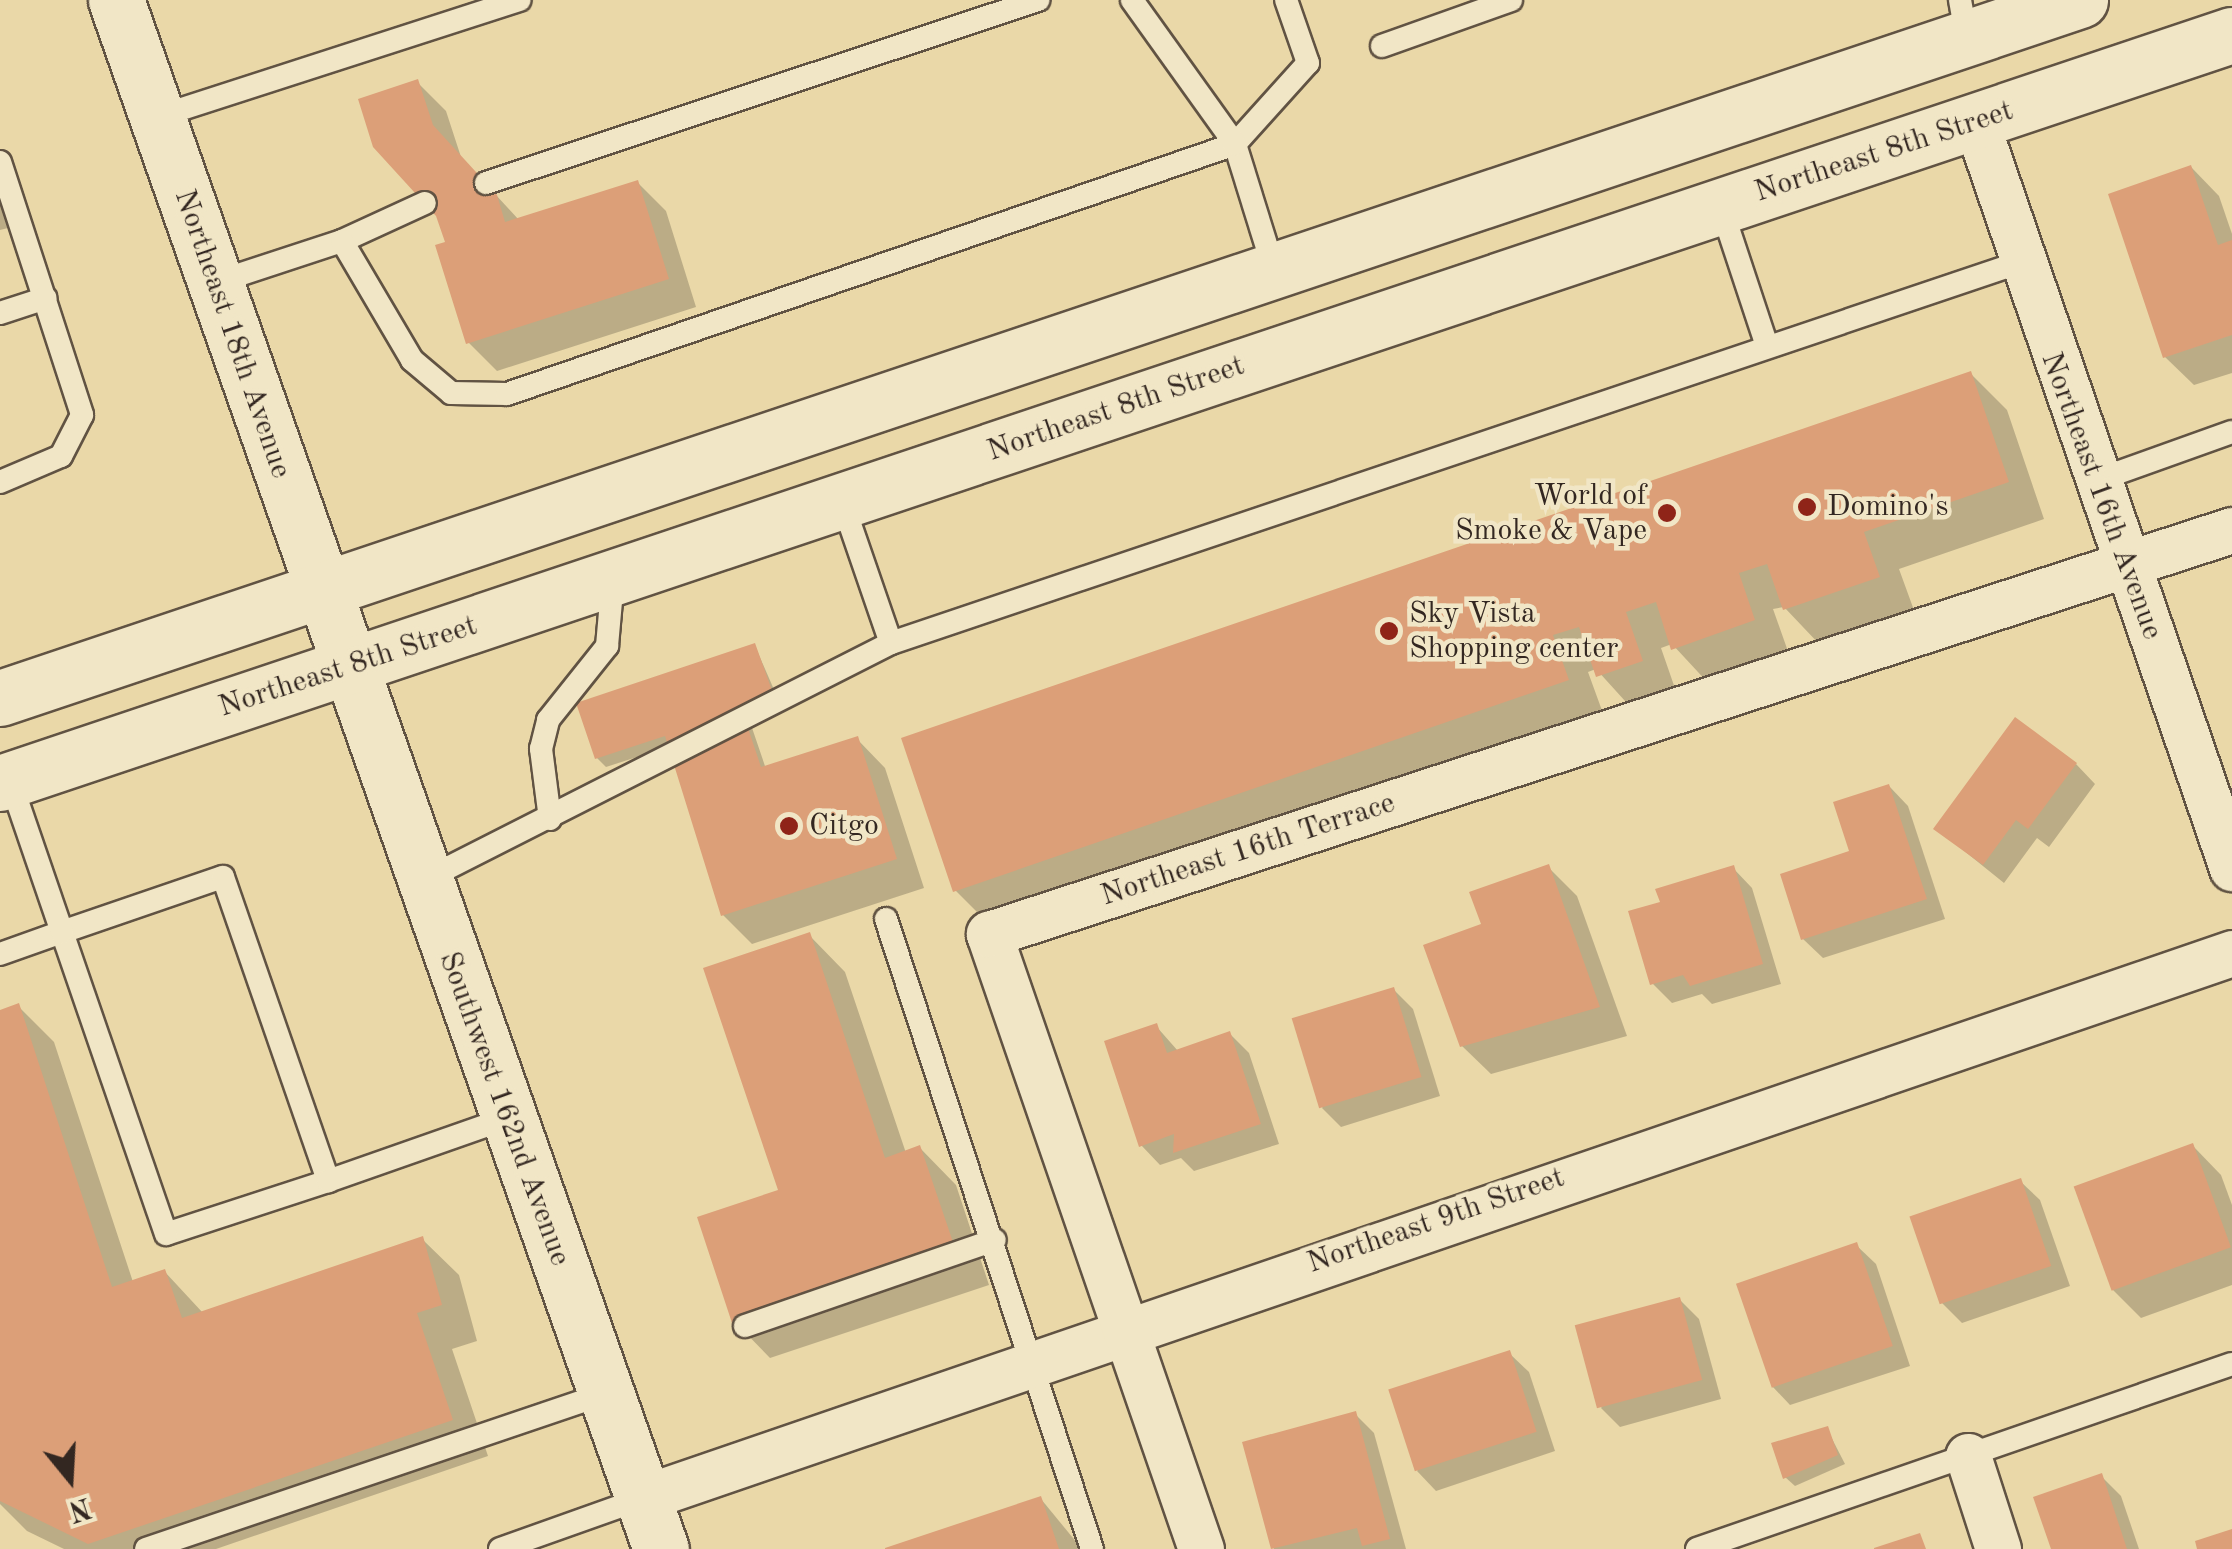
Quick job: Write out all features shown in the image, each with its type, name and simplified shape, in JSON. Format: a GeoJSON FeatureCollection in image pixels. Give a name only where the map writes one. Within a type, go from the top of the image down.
{"type":"FeatureCollection","features":[{"type":"Feature","properties":{"kind":"main road","name":"Northeast 18th Avenue"},"geometry":{"type":"LineString","coordinates":[[116,0],[347,668]]}},
{"type":"Feature","properties":{"kind":"main road"},"geometry":{"type":"LineString","coordinates":[[0,698],[1274,270],[1964,19],[2080,0]]}},
{"type":"Feature","properties":{"kind":"main road"},"geometry":{"type":"LineString","coordinates":[[1964,19],[1976,122]]}},
{"type":"Feature","properties":{"kind":"main road","name":"Northeast 8th Street"},"geometry":{"type":"LineString","coordinates":[[5,781],[2232,36]]}},
{"type":"Feature","properties":{"kind":"main road","name":"Southwest 162nd Avenue"},"geometry":{"type":"LineString","coordinates":[[347,668],[661,1549]]}},
{"type":"Feature","properties":{"kind":"street","name":"Northeast 16th Avenue"},"geometry":{"type":"LineString","coordinates":[[1976,122],[2018,263],[2232,868]]}},
{"type":"Feature","properties":{"kind":"street"},"geometry":{"type":"LineString","coordinates":[[2126,565],[2232,530]]}},
{"type":"Feature","properties":{"kind":"street","name":"Northeast 16th Terrace"},"geometry":{"type":"LineString","coordinates":[[1201,1549],[1128,1326],[989,934],[2126,565]]}},
{"type":"Feature","properties":{"kind":"street","name":"Northeast 9th Street"},"geometry":{"type":"LineString","coordinates":[[644,1498],[1024,1360],[2232,953]]}},
{"type":"Feature","properties":{"kind":"street"},"geometry":{"type":"LineString","coordinates":[[1968,1456],[1998,1549]]}},
{"type":"Feature","properties":{"kind":"lane"},"geometry":{"type":"LineString","coordinates":[[157,117],[520,0]]}},
{"type":"Feature","properties":{"kind":"lane"},"geometry":{"type":"LineString","coordinates":[[486,183],[1038,0]]}},
{"type":"Feature","properties":{"kind":"lane"},"geometry":{"type":"LineString","coordinates":[[1132,0],[1236,144],[1274,270]]}},
{"type":"Feature","properties":{"kind":"lane"},"geometry":{"type":"LineString","coordinates":[[342,242],[412,360],[451,394],[507,394],[1236,144],[1308,63],[1286,0]]}},
{"type":"Feature","properties":{"kind":"lane"},"geometry":{"type":"LineString","coordinates":[[1382,46],[1510,0]]}},
{"type":"Feature","properties":{"kind":"lane"},"geometry":{"type":"LineString","coordinates":[[0,162],[82,415],[60,456],[0,482]]}},
{"type":"Feature","properties":{"kind":"lane"},"geometry":{"type":"LineString","coordinates":[[214,283],[342,242],[425,203]]}},
{"type":"Feature","properties":{"kind":"lane"},"geometry":{"type":"LineString","coordinates":[[1720,206],[1767,346]]}},
{"type":"Feature","properties":{"kind":"lane"},"geometry":{"type":"LineString","coordinates":[[423,881],[891,643],[2018,263]]}},
{"type":"Feature","properties":{"kind":"lane"},"geometry":{"type":"LineString","coordinates":[[0,313],[46,298]]}},
{"type":"Feature","properties":{"kind":"lane"},"geometry":{"type":"LineString","coordinates":[[2095,481],[2232,432]]}},
{"type":"Feature","properties":{"kind":"lane"},"geometry":{"type":"LineString","coordinates":[[842,502],[891,643]]}},
{"type":"Feature","properties":{"kind":"lane"},"geometry":{"type":"LineString","coordinates":[[550,819],[541,750],[548,720],[607,646],[613,579]]}},
{"type":"Feature","properties":{"kind":"lane"},"geometry":{"type":"LineString","coordinates":[[5,781],[62,932],[166,1234],[506,1119]]}},
{"type":"Feature","properties":{"kind":"lane"},"geometry":{"type":"LineString","coordinates":[[0,954],[223,877],[328,1181]]}},
{"type":"Feature","properties":{"kind":"lane"},"geometry":{"type":"LineString","coordinates":[[886,918],[994,1240],[1024,1360],[1092,1549]]}},
{"type":"Feature","properties":{"kind":"lane"},"geometry":{"type":"LineString","coordinates":[[744,1326],[994,1240]]}},
{"type":"Feature","properties":{"kind":"lane"},"geometry":{"type":"LineString","coordinates":[[1697,1549],[2232,1364]]}},
{"type":"Feature","properties":{"kind":"lane"},"geometry":{"type":"LineString","coordinates":[[146,1549],[606,1393]]}},
{"type":"Feature","properties":{"kind":"lane"},"geometry":{"type":"LineString","coordinates":[[500,1549],[644,1498]]}},
{"type":"Feature","properties":{"kind":"building"},"geometry":{"type":"Polygon","coordinates":[[[418,79],[433,125],[497,195],[505,222],[638,180],[669,279],[466,344],[435,245],[445,242],[436,216],[373,147],[358,99],[418,79]]]}},
{"type":"Feature","properties":{"kind":"building"},"geometry":{"type":"Polygon","coordinates":[[[2191,165],[2218,245],[2232,240],[2232,335],[2163,358],[2108,194],[2191,165]]]}},
{"type":"Feature","properties":{"kind":"building","name":"Sky Vista Shopping center"},"geometry":{"type":"Polygon","coordinates":[[[1971,371],[2009,482],[1864,532],[1880,577],[1783,610],[1767,564],[1739,573],[1755,620],[1671,650],[1656,602],[1626,612],[1643,661],[1596,677],[1579,627],[1553,635],[1569,680],[953,892],[901,738],[1971,371]]]}},
{"type":"Feature","properties":{"kind":"building"},"geometry":{"type":"Polygon","coordinates":[[[755,643],[775,699],[742,710],[761,767],[858,736],[897,859],[721,916],[665,736],[595,759],[576,703],[755,643]]]}},
{"type":"Feature","properties":{"kind":"building"},"geometry":{"type":"Polygon","coordinates":[[[2015,717],[2077,763],[2028,829],[2016,820],[1983,865],[1933,829],[2015,717]]]}},
{"type":"Feature","properties":{"kind":"building"},"geometry":{"type":"Polygon","coordinates":[[[1889,784],[1927,899],[1801,940],[1780,874],[1849,851],[1833,802],[1889,784]]]}},
{"type":"Feature","properties":{"kind":"building"},"geometry":{"type":"Polygon","coordinates":[[[1549,864],[1600,1007],[1460,1047],[1423,945],[1481,924],[1469,892],[1549,864]]]}},
{"type":"Feature","properties":{"kind":"building"},"geometry":{"type":"Polygon","coordinates":[[[1734,865],[1763,964],[1690,986],[1683,975],[1650,985],[1628,911],[1660,902],[1655,889],[1734,865]]]}},
{"type":"Feature","properties":{"kind":"building"},"geometry":{"type":"Polygon","coordinates":[[[810,932],[885,1158],[920,1145],[955,1248],[732,1323],[697,1217],[778,1190],[703,968],[810,932]]]}},
{"type":"Feature","properties":{"kind":"building"},"geometry":{"type":"Polygon","coordinates":[[[1394,987],[1421,1077],[1319,1108],[1292,1018],[1394,987]]]}},
{"type":"Feature","properties":{"kind":"building"},"geometry":{"type":"Polygon","coordinates":[[[19,1003],[112,1287],[165,1269],[182,1318],[423,1236],[442,1305],[417,1313],[453,1420],[88,1544],[0,1501],[0,1010],[19,1003]]]}},
{"type":"Feature","properties":{"kind":"building"},"geometry":{"type":"Polygon","coordinates":[[[1157,1023],[1167,1053],[1230,1031],[1261,1124],[1173,1153],[1174,1134],[1139,1147],[1104,1041],[1157,1023]]]}},
{"type":"Feature","properties":{"kind":"building"},"geometry":{"type":"Polygon","coordinates":[[[2193,1143],[2231,1247],[2112,1291],[2074,1186],[2193,1143]]]}},
{"type":"Feature","properties":{"kind":"building"},"geometry":{"type":"Polygon","coordinates":[[[2021,1178],[2051,1266],[1940,1304],[1909,1216],[2021,1178]]]}},
{"type":"Feature","properties":{"kind":"building"},"geometry":{"type":"Polygon","coordinates":[[[1857,1242],[1893,1346],[1772,1388],[1736,1284],[1857,1242]]]}},
{"type":"Feature","properties":{"kind":"building"},"geometry":{"type":"Polygon","coordinates":[[[1680,1297],[1702,1380],[1597,1408],[1575,1325],[1680,1297]]]}},
{"type":"Feature","properties":{"kind":"building"},"geometry":{"type":"Polygon","coordinates":[[[1510,1350],[1537,1432],[1415,1471],[1388,1390],[1510,1350]]]}},
{"type":"Feature","properties":{"kind":"building"},"geometry":{"type":"Polygon","coordinates":[[[1356,1411],[1390,1539],[1362,1546],[1357,1528],[1271,1549],[1242,1442],[1356,1411]]]}},
{"type":"Feature","properties":{"kind":"building"},"geometry":{"type":"Polygon","coordinates":[[[1828,1426],[1838,1455],[1783,1479],[1771,1443],[1828,1426]]]}},
{"type":"Feature","properties":{"kind":"building"},"geometry":{"type":"Polygon","coordinates":[[[2102,1473],[2127,1549],[2051,1549],[2033,1497],[2102,1473]]]}},
{"type":"Feature","properties":{"kind":"building"},"geometry":{"type":"Polygon","coordinates":[[[1041,1496],[1059,1549],[885,1549],[885,1548],[1041,1496]]]}},
{"type":"Feature","properties":{"kind":"building"},"geometry":{"type":"Polygon","coordinates":[[[2232,1529],[2232,1549],[2197,1549],[2195,1541],[2232,1529]]]}},
{"type":"Feature","properties":{"kind":"building"},"geometry":{"type":"Polygon","coordinates":[[[1920,1533],[1926,1549],[1874,1549],[1874,1548],[1920,1533]]]}},
{"type":"Feature","properties":{"kind":"place","name":"Domino's"},"geometry":{"type":"Point","coordinates":[1807,507]}},
{"type":"Feature","properties":{"kind":"place","name":"World of Smoke & Vape"},"geometry":{"type":"Point","coordinates":[1667,513]}},
{"type":"Feature","properties":{"kind":"place","name":"Sky Vista Shopping center"},"geometry":{"type":"Point","coordinates":[1389,631]}},
{"type":"Feature","properties":{"kind":"place","name":"Citgo"},"geometry":{"type":"Point","coordinates":[789,826]}}]}
